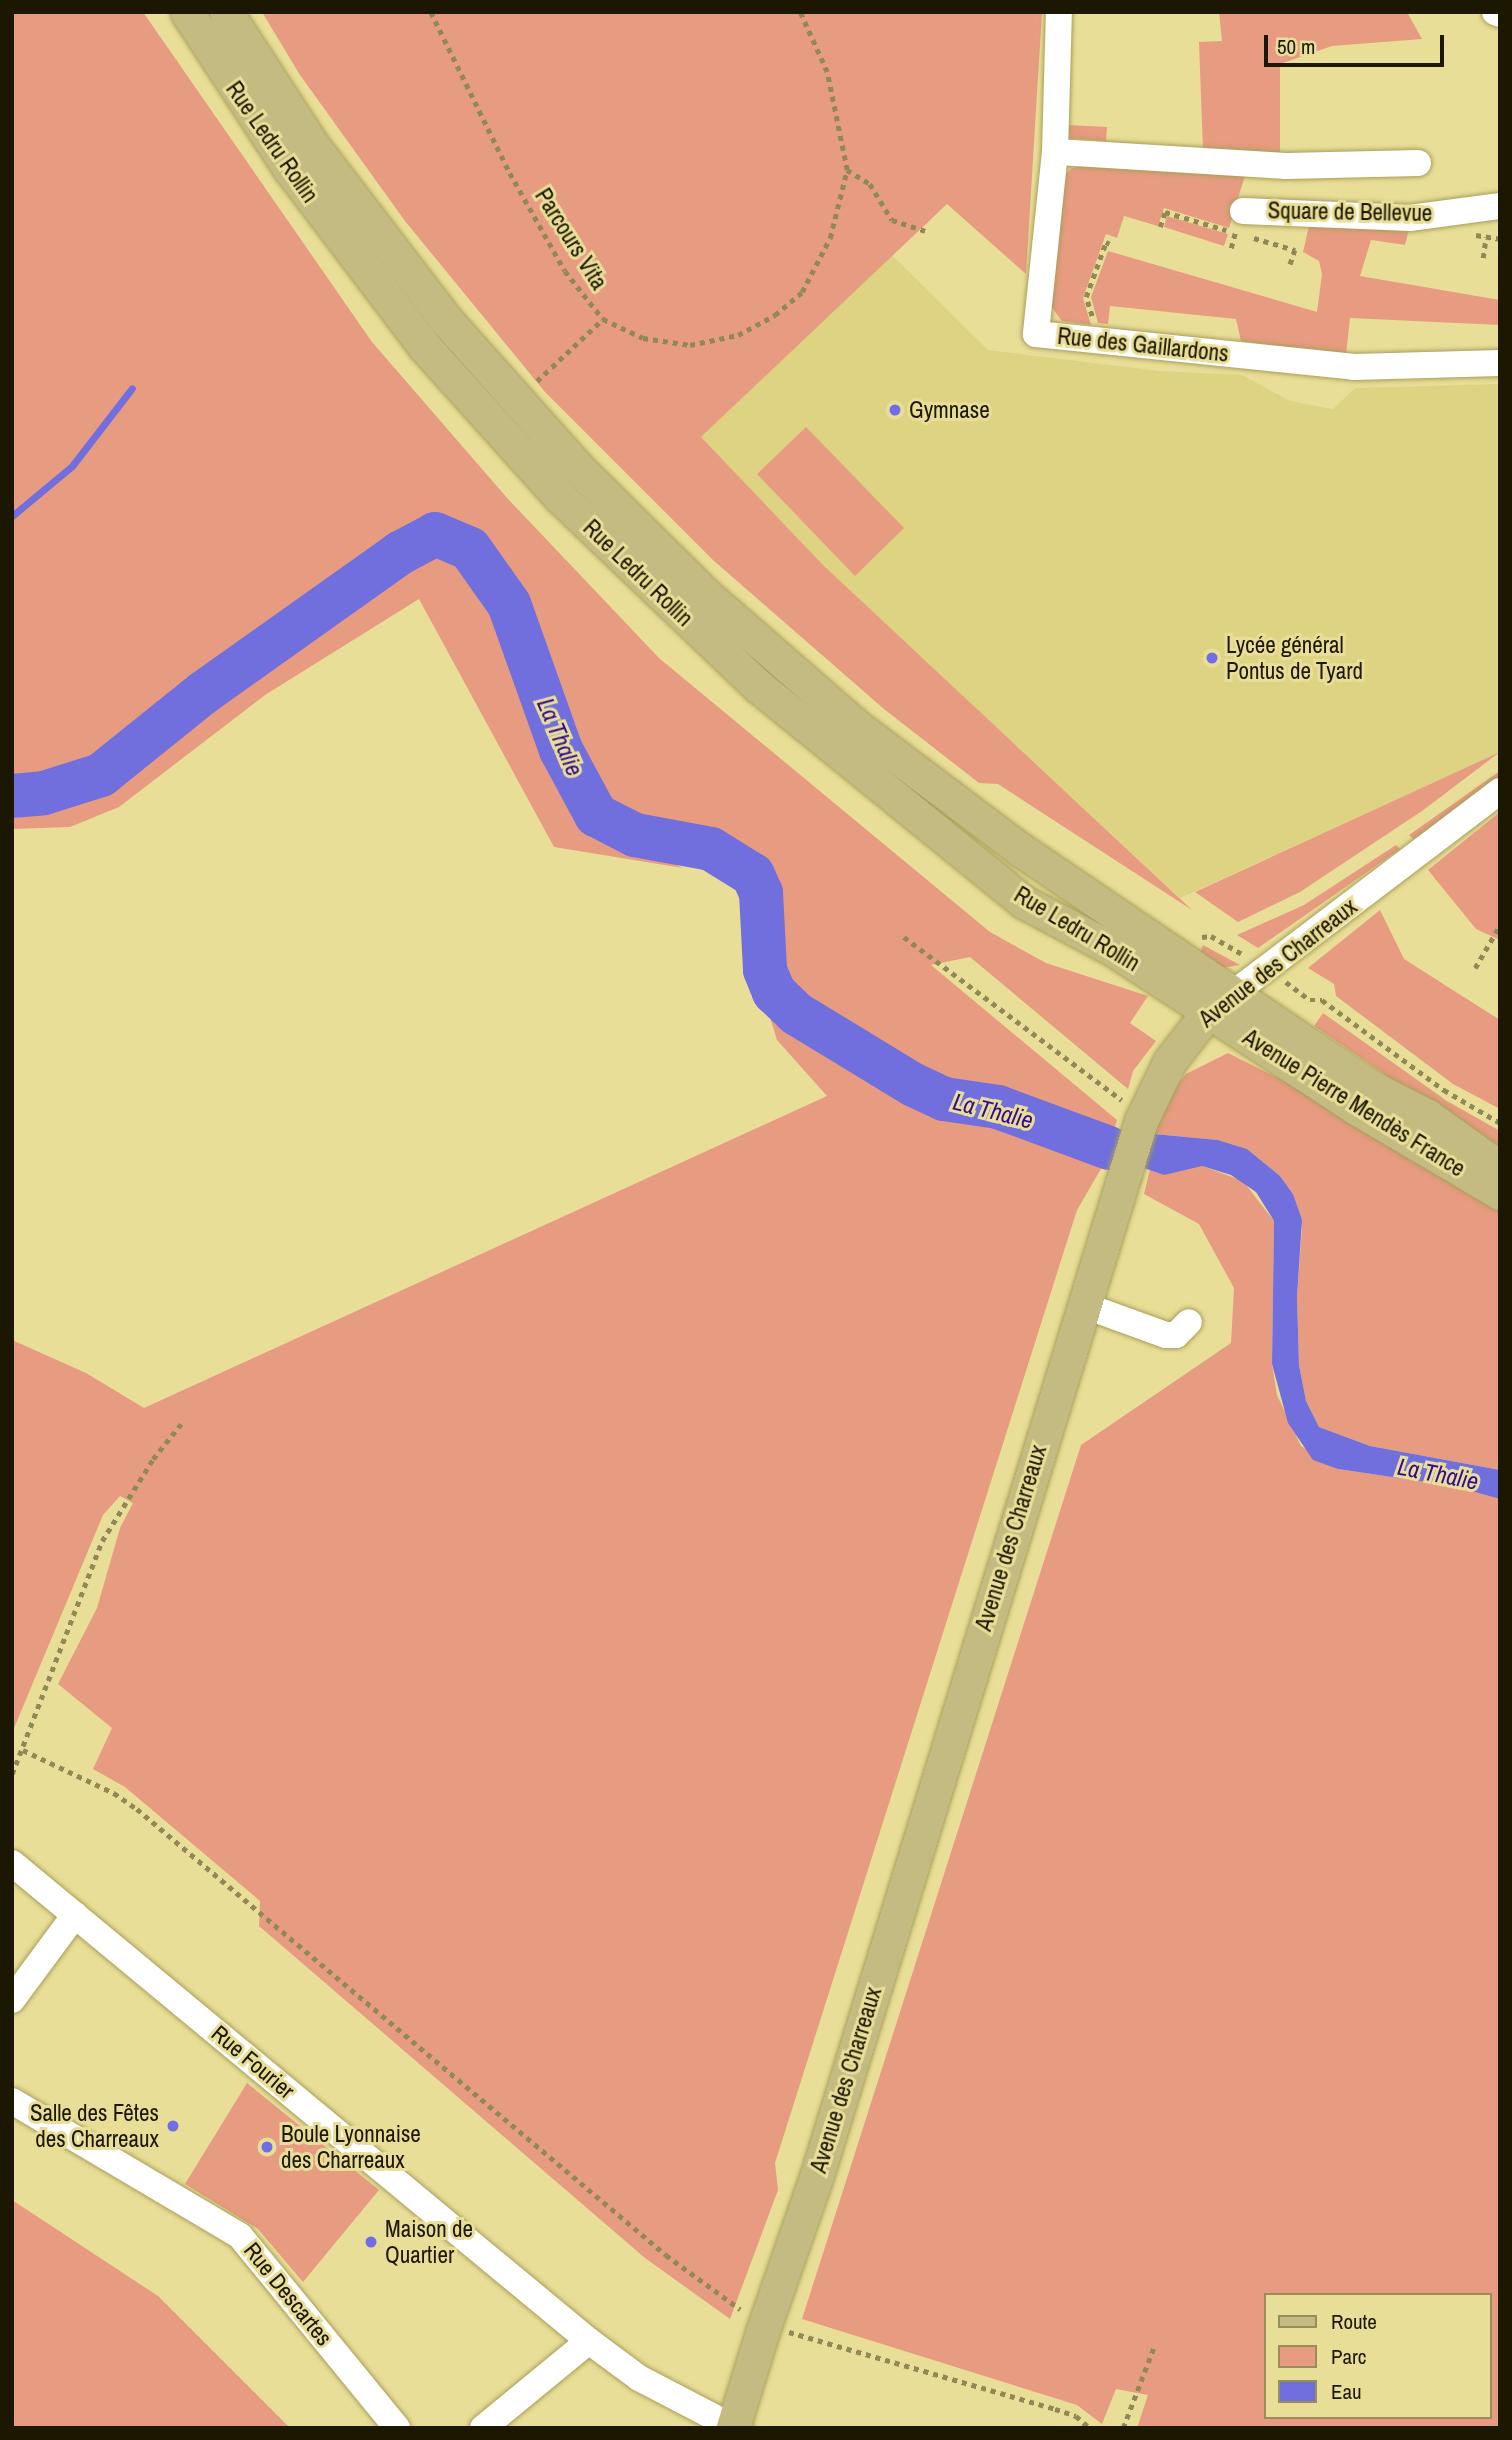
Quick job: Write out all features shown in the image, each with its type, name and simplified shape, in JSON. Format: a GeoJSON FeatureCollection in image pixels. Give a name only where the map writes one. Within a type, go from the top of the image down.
{"type":"FeatureCollection","features":[{"type":"Feature","properties":{"kind":"main road","name":"Rue Ledru Rollin"},"geometry":{"type":"LineString","coordinates":[[187,12],[289,169],[424,346],[623,561],[758,686],[1024,902],[1220,1003]]}},
{"type":"Feature","properties":{"kind":"main road","name":"Rue Ledru Rollin"},"geometry":{"type":"LineString","coordinates":[[226,12],[313,146],[439,312],[643,536],[855,725],[1220,1003]]}},
{"type":"Feature","properties":{"kind":"main road","name":"Avenue des Charreaux"},"geometry":{"type":"LineString","coordinates":[[735,2427],[817,2175],[1143,1115],[1170,1061],[1220,1003]]}},
{"type":"Feature","properties":{"kind":"main road","name":"Avenue Pierre Mendès France"},"geometry":{"type":"LineString","coordinates":[[1220,1003],[1426,1115],[1500,1168]]}},
{"type":"Feature","properties":{"kind":"main road","name":"Avenue Pierre Mendès France"},"geometry":{"type":"LineString","coordinates":[[1220,1003],[1500,1193]]}},
{"type":"Feature","properties":{"kind":"street"},"geometry":{"type":"LineString","coordinates":[[1059,12],[1055,152],[1286,166],[1418,163]]}},
{"type":"Feature","properties":{"kind":"street","name":"Rue des Gaillardons"},"geometry":{"type":"LineString","coordinates":[[1055,152],[1036,334],[1354,367],[1500,363]]}},
{"type":"Feature","properties":{"kind":"street","name":"Square de Bellevue"},"geometry":{"type":"LineString","coordinates":[[1243,211],[1410,218],[1500,206]]}},
{"type":"Feature","properties":{"kind":"street","name":"Avenue des Charreaux"},"geometry":{"type":"LineString","coordinates":[[1220,1003],[1500,790]]}},
{"type":"Feature","properties":{"kind":"street"},"geometry":{"type":"LineString","coordinates":[[1083,1305],[1166,1335],[1176,1335],[1189,1322]]}},
{"type":"Feature","properties":{"kind":"street","name":"Rue Fourier"},"geometry":{"type":"LineString","coordinates":[[12,1863],[589,2342],[639,2378],[735,2427]]}},
{"type":"Feature","properties":{"kind":"street"},"geometry":{"type":"LineString","coordinates":[[12,2000],[75,1915]]}},
{"type":"Feature","properties":{"kind":"street","name":"Rue Descartes"},"geometry":{"type":"LineString","coordinates":[[12,2101],[240,2236],[397,2428]]}},
{"type":"Feature","properties":{"kind":"street"},"geometry":{"type":"LineString","coordinates":[[483,2428],[589,2342]]}},
{"type":"Feature","properties":{"kind":"path","name":"Parcours Vita"},"geometry":{"type":"LineString","coordinates":[[432,12],[522,194],[565,271],[603,319],[643,338],[690,345],[738,335],[775,315],[802,292],[819,264],[847,170],[827,72],[800,12]]}},
{"type":"Feature","properties":{"kind":"path"},"geometry":{"type":"LineString","coordinates":[[847,170],[870,184],[892,220],[925,232]]}},
{"type":"Feature","properties":{"kind":"path"},"geometry":{"type":"LineString","coordinates":[[1483,258],[1486,237]]}},
{"type":"Feature","properties":{"kind":"path"},"geometry":{"type":"LineString","coordinates":[[1104,341],[1095,328],[1086,297],[1105,242],[1110,244]]}},
{"type":"Feature","properties":{"kind":"path"},"geometry":{"type":"LineString","coordinates":[[532,386],[603,319]]}},
{"type":"Feature","properties":{"kind":"path"},"geometry":{"type":"LineString","coordinates":[[1475,968],[1500,925]]}},
{"type":"Feature","properties":{"kind":"path"},"geometry":{"type":"LineString","coordinates":[[1189,932],[1199,937],[1211,936],[1266,968],[1310,1000],[1322,1000],[1416,1071],[1500,1123]]}},
{"type":"Feature","properties":{"kind":"path"},"geometry":{"type":"LineString","coordinates":[[904,937],[1053,1045],[1117,1099],[1143,1115]]}},
{"type":"Feature","properties":{"kind":"path"},"geometry":{"type":"LineString","coordinates":[[12,1774],[102,1541],[153,1460],[181,1424]]}},
{"type":"Feature","properties":{"kind":"path"},"geometry":{"type":"LineString","coordinates":[[23,1750],[106,1788],[137,1810],[666,2255],[748,2313]]}},
{"type":"Feature","properties":{"kind":"path"},"geometry":{"type":"LineString","coordinates":[[778,2335],[787,2332],[1055,2409],[1076,2416],[1090,2428]]}},
{"type":"Feature","properties":{"kind":"path"},"geometry":{"type":"LineString","coordinates":[[1123,2428],[1154,2347]]}},
{"type":"Feature","properties":{"kind":"shaded area","name":"Lycée général Pontus de Tyard"},"geometry":{"type":"Polygon","coordinates":[[[892,255],[988,350],[1159,371],[1242,375],[1290,401],[1333,409],[1355,388],[1500,384],[1500,752],[1180,898],[823,565],[701,437],[892,255]]]}},
{"type":"Feature","properties":{"kind":"green space"},"geometry":{"type":"Polygon","coordinates":[[[12,12],[143,12],[372,342],[508,499],[659,658],[990,932],[1046,963],[1148,996],[1130,1023],[1156,1041],[1133,1071],[1128,1089],[970,957],[931,965],[1117,1120],[1113,1134],[1019,1100],[948,1087],[908,1067],[780,976],[770,885],[756,862],[689,833],[640,827],[617,818],[598,801],[578,758],[527,608],[485,548],[440,521],[417,530],[339,582],[200,681],[100,760],[47,783],[12,785],[12,12]]]}},
{"type":"Feature","properties":{"kind":"green space"},"geometry":{"type":"Polygon","coordinates":[[[262,12],[1042,12],[1026,274],[947,204],[701,437],[823,565],[1192,910],[998,784],[979,783],[884,709],[713,560],[545,392],[405,221],[300,75],[262,12]]]}},
{"type":"Feature","properties":{"kind":"green space"},"geometry":{"type":"Polygon","coordinates":[[[1219,12],[1407,12],[1422,39],[1332,46],[1280,64],[1280,153],[1203,151],[1199,42],[1222,41],[1219,12]]]}},
{"type":"Feature","properties":{"kind":"green space"},"geometry":{"type":"Polygon","coordinates":[[[1068,125],[1107,127],[1106,141],[1067,138],[1068,125]]]}},
{"type":"Feature","properties":{"kind":"green space"},"geometry":{"type":"Polygon","coordinates":[[[1088,165],[1247,169],[1229,228],[1164,208],[1158,226],[1124,216],[1117,238],[1106,234],[1083,298],[1091,325],[1062,321],[1050,305],[1064,176],[1072,168],[1088,165]]]}},
{"type":"Feature","properties":{"kind":"green space"},"geometry":{"type":"Polygon","coordinates":[[[1167,216],[1228,234],[1224,246],[1164,227],[1167,216]]]}},
{"type":"Feature","properties":{"kind":"green space"},"geometry":{"type":"Polygon","coordinates":[[[1309,226],[1409,229],[1405,245],[1371,240],[1360,276],[1500,300],[1500,325],[1350,318],[1346,355],[1241,341],[1236,319],[1110,306],[1108,324],[1098,323],[1091,297],[1108,251],[1317,312],[1322,274],[1319,261],[1303,252],[1309,226]]]}},
{"type":"Feature","properties":{"kind":"green space"},"geometry":{"type":"Polygon","coordinates":[[[806,427],[904,528],[855,576],[757,474],[806,427]]]}},
{"type":"Feature","properties":{"kind":"green space"},"geometry":{"type":"Polygon","coordinates":[[[431,547],[456,559],[507,633],[569,800],[590,827],[683,868],[554,847],[419,599],[265,695],[119,807],[70,827],[12,829],[12,819],[69,805],[108,785],[197,713],[431,547]]]}},
{"type":"Feature","properties":{"kind":"green space"},"geometry":{"type":"Polygon","coordinates":[[[1500,752],[1422,811],[1300,892],[1238,922],[1195,892],[1500,752]]]}},
{"type":"Feature","properties":{"kind":"green space"},"geometry":{"type":"Polygon","coordinates":[[[1500,771],[1500,777],[1449,819],[1413,839],[1409,835],[1500,771]]]}},
{"type":"Feature","properties":{"kind":"green space"},"geometry":{"type":"Polygon","coordinates":[[[1500,812],[1500,940],[1476,929],[1428,870],[1500,812]]]}},
{"type":"Feature","properties":{"kind":"green space"},"geometry":{"type":"Polygon","coordinates":[[[1396,845],[1400,849],[1258,948],[1237,935],[1304,905],[1396,845]]]}},
{"type":"Feature","properties":{"kind":"green space"},"geometry":{"type":"Polygon","coordinates":[[[1380,910],[1404,959],[1500,1020],[1500,1109],[1453,1084],[1336,996],[1334,984],[1308,968],[1380,910]]]}},
{"type":"Feature","properties":{"kind":"green space"},"geometry":{"type":"Polygon","coordinates":[[[1203,945],[1240,965],[1215,969],[1198,958],[1203,945]]]}},
{"type":"Feature","properties":{"kind":"green space"},"geometry":{"type":"Polygon","coordinates":[[[1323,1013],[1447,1101],[1500,1131],[1500,1153],[1314,1026],[1323,1013]]]}},
{"type":"Feature","properties":{"kind":"green space"},"geometry":{"type":"Polygon","coordinates":[[[769,1014],[908,1103],[982,1115],[1105,1162],[1077,1210],[775,2163],[778,2190],[730,2319],[645,2258],[259,1926],[260,1901],[125,1787],[93,1769],[112,1728],[58,1684],[97,1608],[120,1528],[133,1503],[120,1496],[103,1515],[12,1733],[12,1340],[86,1373],[144,1408],[827,1096],[777,1040],[769,1014]]]}},
{"type":"Feature","properties":{"kind":"green space"},"geometry":{"type":"Polygon","coordinates":[[[1228,1053],[1282,1080],[1500,1211],[1500,1470],[1370,1446],[1319,1427],[1306,1401],[1299,1365],[1297,1297],[1302,1228],[1293,1194],[1280,1176],[1247,1149],[1218,1140],[1154,1134],[1171,1093],[1186,1074],[1228,1053]]]}},
{"type":"Feature","properties":{"kind":"green space"},"geometry":{"type":"Polygon","coordinates":[[[1187,1166],[1202,1166],[1243,1181],[1274,1221],[1272,1364],[1277,1395],[1301,1446],[1338,1469],[1453,1486],[1500,1499],[1500,2428],[1137,2428],[1148,2395],[1116,2389],[1102,2424],[1077,2405],[802,2319],[1081,1445],[1231,1343],[1234,1288],[1199,1224],[1144,1194],[1150,1169],[1164,1175],[1187,1166]]]}},
{"type":"Feature","properties":{"kind":"green space","name":"Boule Lyonnaise des Charreaux"},"geometry":{"type":"Polygon","coordinates":[[[247,2083],[379,2190],[303,2282],[258,2229],[185,2184],[247,2083]]]}},
{"type":"Feature","properties":{"kind":"green space"},"geometry":{"type":"Polygon","coordinates":[[[12,2200],[158,2296],[290,2428],[12,2428],[12,2200]]]}},
{"type":"Feature","properties":{"kind":"water"},"geometry":{"type":"Polygon","coordinates":[[[1154,1134],[1218,1140],[1247,1149],[1280,1176],[1293,1194],[1302,1220],[1297,1297],[1299,1365],[1306,1401],[1319,1427],[1370,1446],[1500,1470],[1500,1499],[1453,1486],[1338,1469],[1313,1460],[1288,1423],[1272,1364],[1274,1221],[1256,1192],[1231,1175],[1202,1166],[1164,1175],[1144,1168],[1154,1134]]]}},
{"type":"Feature","properties":{"kind":"waterway"},"geometry":{"type":"LineString","coordinates":[[12,516],[72,466],[132,388]]}},
{"type":"Feature","properties":{"kind":"waterway","name":"La Thalie"},"geometry":{"type":"LineString","coordinates":[[12,796],[44,793],[101,775],[203,693],[400,553],[435,534],[470,549],[509,604],[561,750],[596,815],[635,835],[711,849],[753,875],[761,893],[765,970],[774,992],[797,1014],[914,1085],[944,1099],[998,1107],[1109,1148]]}},
{"type":"Feature","properties":{"kind":"place","name":"Gymnase"},"geometry":{"type":"Point","coordinates":[895,410]}},
{"type":"Feature","properties":{"kind":"place","name":"Lycée général Pontus de Tyard"},"geometry":{"type":"Point","coordinates":[1212,658]}},
{"type":"Feature","properties":{"kind":"place","name":"Salle des Fêtes des Charreaux"},"geometry":{"type":"Point","coordinates":[173,2126]}},
{"type":"Feature","properties":{"kind":"place","name":"Boule Lyonnaise des Charreaux"},"geometry":{"type":"Point","coordinates":[267,2147]}},
{"type":"Feature","properties":{"kind":"place","name":"Maison de Quartier"},"geometry":{"type":"Point","coordinates":[371,2242]}}]}
